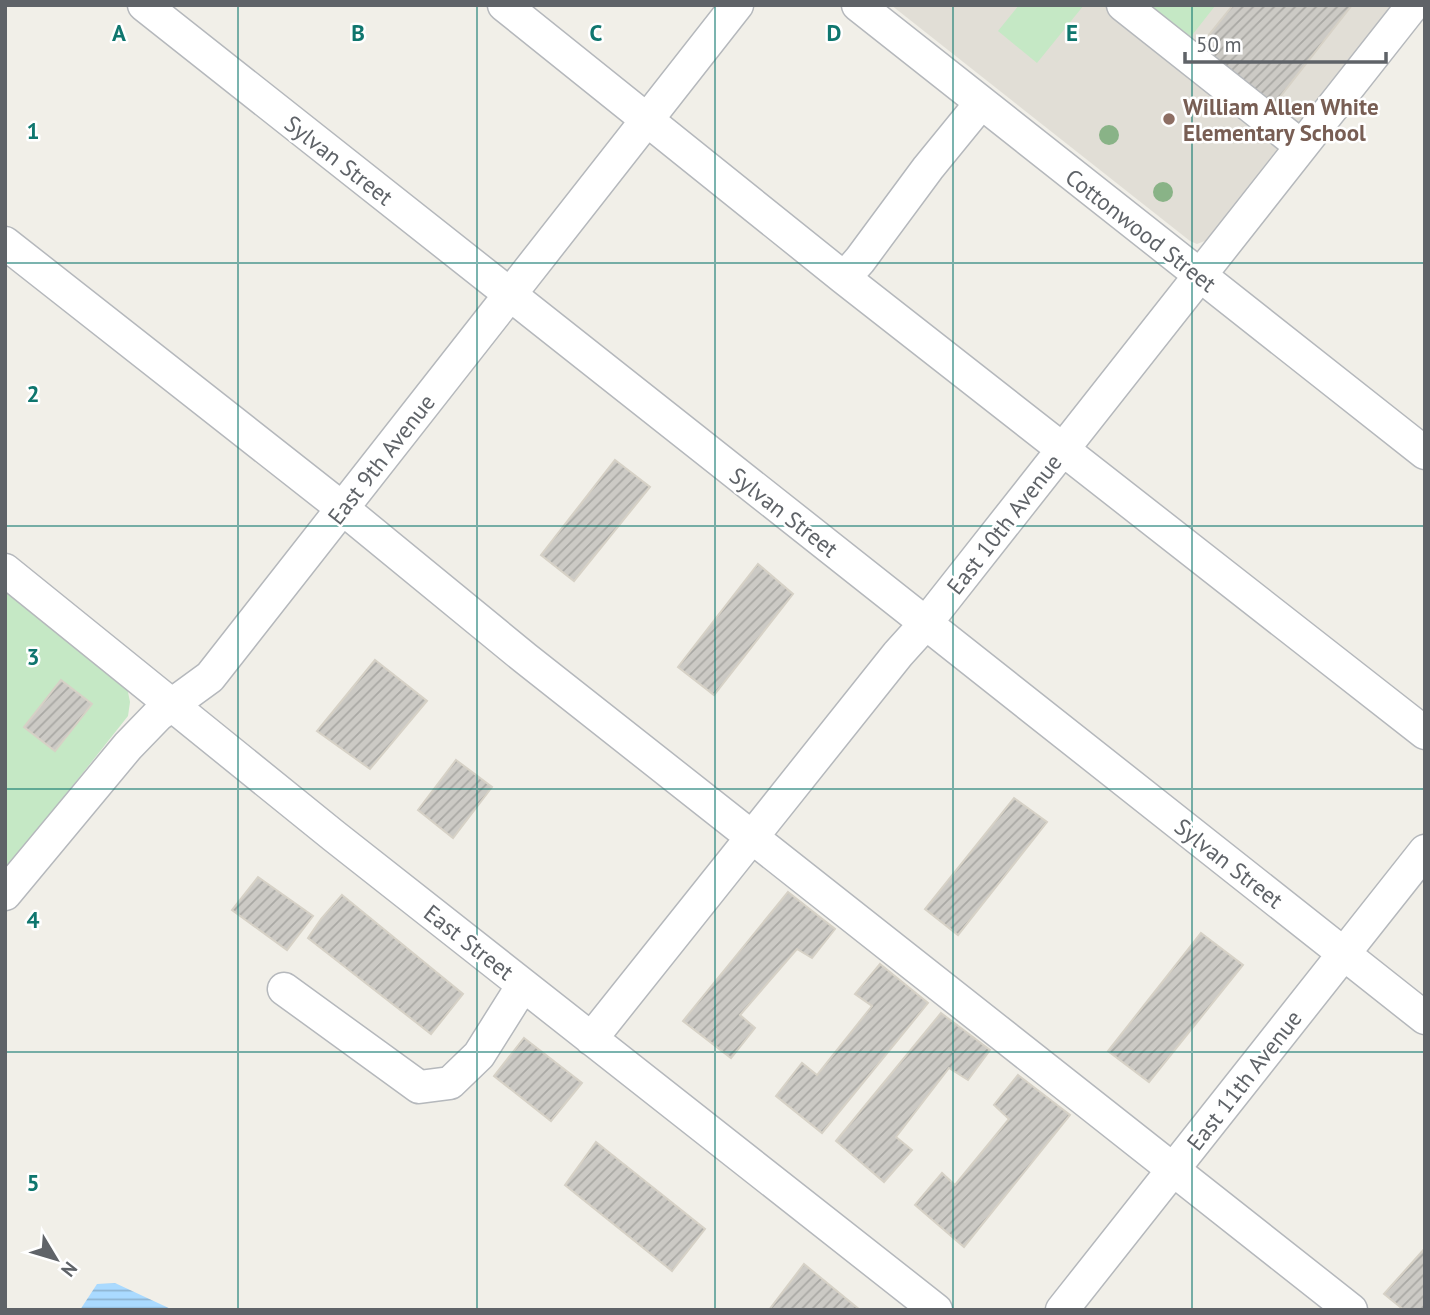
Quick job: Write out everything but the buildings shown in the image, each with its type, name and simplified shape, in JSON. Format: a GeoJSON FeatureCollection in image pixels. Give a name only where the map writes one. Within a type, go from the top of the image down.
{"type":"FeatureCollection","features":[{"type":"Feature","properties":{"kind":"street","name":"Sylvan Street"},"geometry":{"type":"LineString","coordinates":[[144,5],[1425,1018]]}},
{"type":"Feature","properties":{"kind":"street"},"geometry":{"type":"LineString","coordinates":[[504,5],[844,278],[1425,733]]}},
{"type":"Feature","properties":{"kind":"street","name":"East 9th Avenue"},"geometry":{"type":"LineString","coordinates":[[5,894],[128,746],[158,715],[210,677],[737,5]]}},
{"type":"Feature","properties":{"kind":"street","name":"Cottonwood Street"},"geometry":{"type":"LineString","coordinates":[[858,5],[1425,453]]}},
{"type":"Feature","properties":{"kind":"street"},"geometry":{"type":"LineString","coordinates":[[1123,5],[1301,146]]}},
{"type":"Feature","properties":{"kind":"street","name":"East 10th Avenue"},"geometry":{"type":"LineString","coordinates":[[591,1039],[889,664],[926,623],[1413,5]]}},
{"type":"Feature","properties":{"kind":"street"},"geometry":{"type":"LineString","coordinates":[[844,278],[981,103]]}},
{"type":"Feature","properties":{"kind":"street"},"geometry":{"type":"LineString","coordinates":[[5,243],[342,508],[535,666],[1351,1310]]}},
{"type":"Feature","properties":{"kind":"street","name":"East Street"},"geometry":{"type":"LineString","coordinates":[[5,570],[523,985],[936,1310]]}},
{"type":"Feature","properties":{"kind":"street","name":"East 11th Avenue"},"geometry":{"type":"LineString","coordinates":[[1062,1310],[1425,851]]}},
{"type":"Feature","properties":{"kind":"street"},"geometry":{"type":"LineString","coordinates":[[284,989],[419,1087],[450,1083],[479,1055],[523,985]]}},
{"type":"Feature","properties":{"kind":"shaded area","name":"William Allen White Elementary School"},"geometry":{"type":"Polygon","coordinates":[[[891,5],[1393,5],[1210,239],[1197,244],[891,5]]]}},
{"type":"Feature","properties":{"kind":"green space"},"geometry":{"type":"Polygon","coordinates":[[[1019,5],[1084,5],[1037,63],[998,31],[1019,5]]]}},
{"type":"Feature","properties":{"kind":"green space"},"geometry":{"type":"Polygon","coordinates":[[[1128,5],[1214,5],[1215,6],[1182,48],[1128,5]]]}},
{"type":"Feature","properties":{"kind":"green space"},"geometry":{"type":"Polygon","coordinates":[[[5,590],[127,687],[130,702],[128,716],[5,871],[5,590]]]}},
{"type":"Feature","properties":{"kind":"water"},"geometry":{"type":"Polygon","coordinates":[[[115,1283],[173,1310],[80,1310],[97,1284],[115,1283]]]}},
{"type":"Feature","properties":{"kind":"place","name":"William Allen White Elementary School"},"geometry":{"type":"Point","coordinates":[1169,119]}}]}
